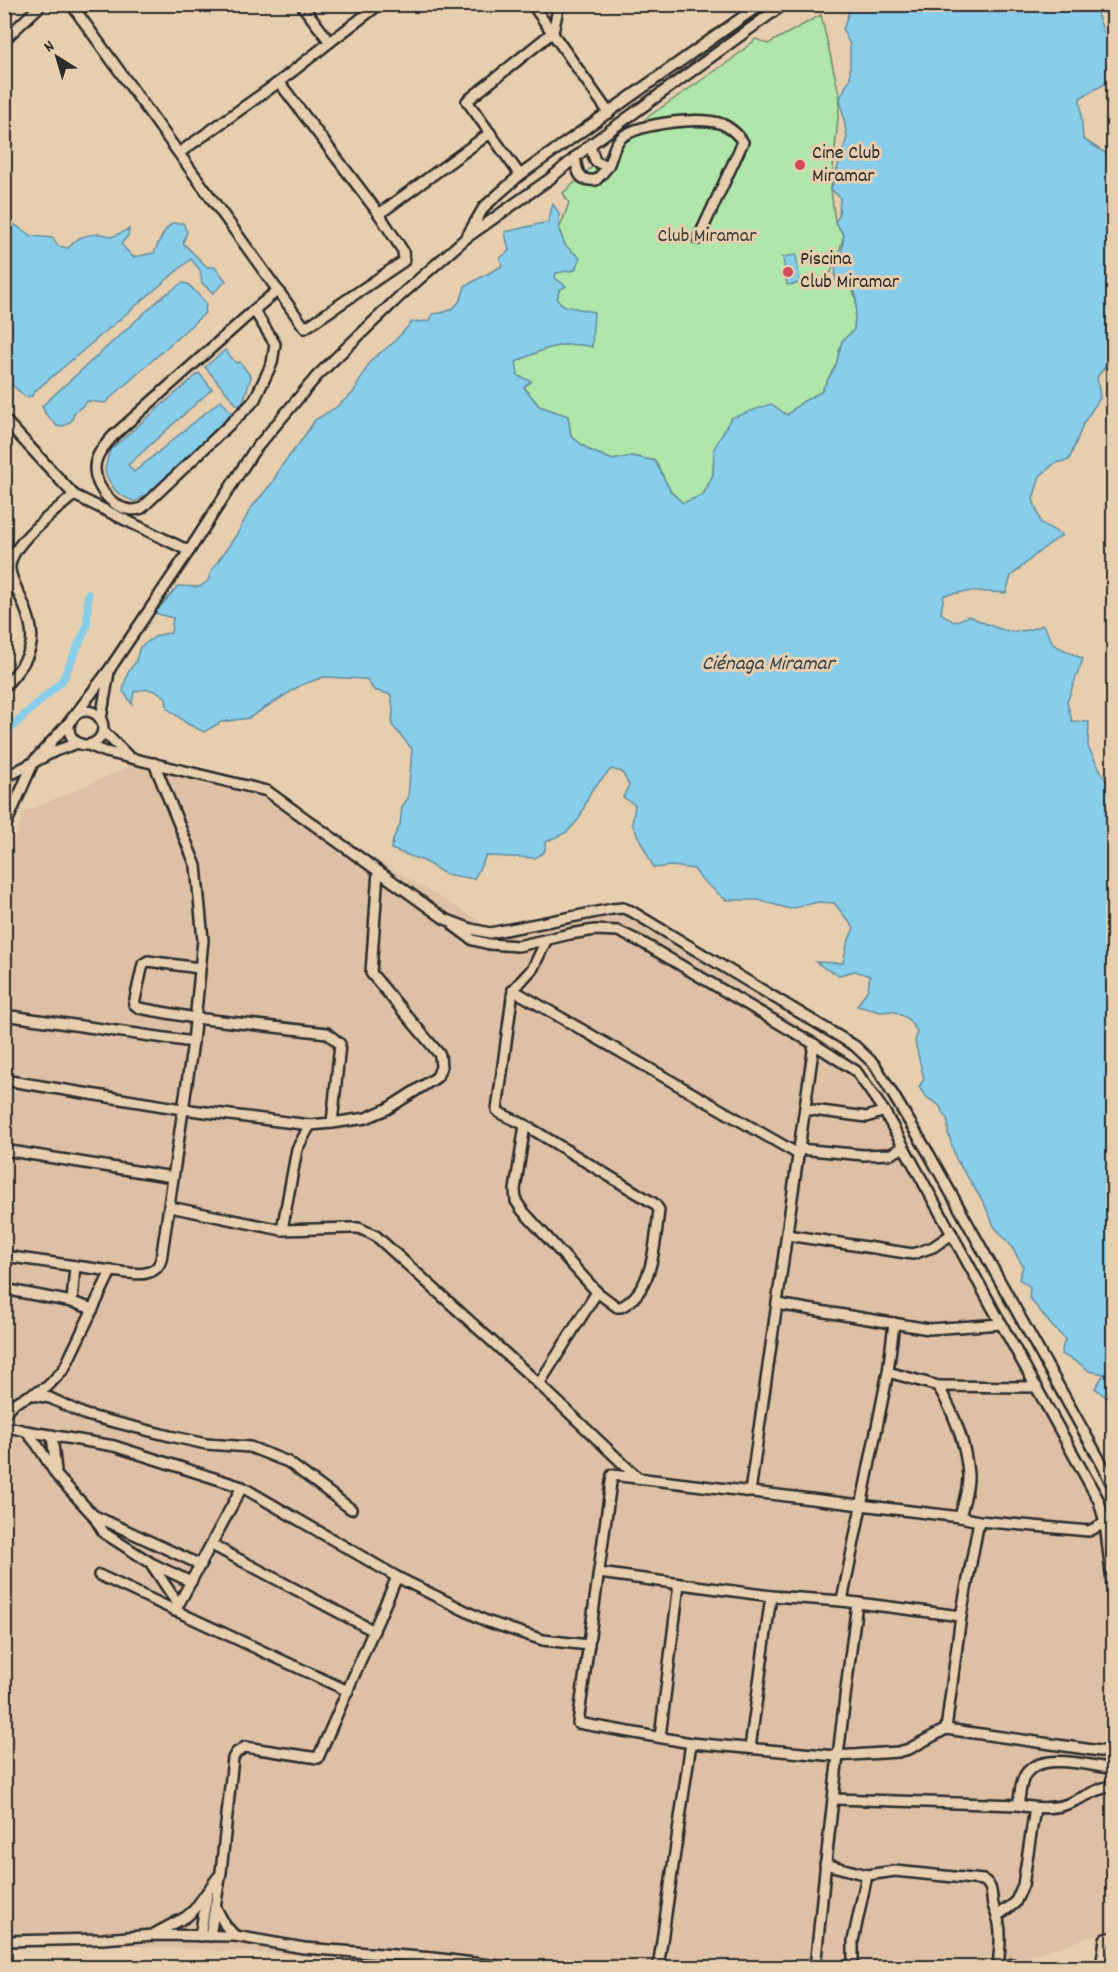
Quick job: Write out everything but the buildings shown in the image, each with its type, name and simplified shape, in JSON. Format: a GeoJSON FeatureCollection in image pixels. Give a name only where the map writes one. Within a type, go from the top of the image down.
{"type":"FeatureCollection","features":[{"type":"Feature","properties":{"kind":"street"},"geometry":{"type":"LineString","coordinates":[[4,40],[42,4]]}},
{"type":"Feature","properties":{"kind":"street"},"geometry":{"type":"LineString","coordinates":[[71,4],[305,328],[404,261],[403,251],[379,214],[279,82]]}},
{"type":"Feature","properties":{"kind":"street"},"geometry":{"type":"LineString","coordinates":[[302,4],[330,42]]}},
{"type":"Feature","properties":{"kind":"street"},"geometry":{"type":"LineString","coordinates":[[179,153],[279,82],[380,4]]}},
{"type":"Feature","properties":{"kind":"street"},"geometry":{"type":"LineString","coordinates":[[532,4],[609,113]]}},
{"type":"Feature","properties":{"kind":"street"},"geometry":{"type":"LineString","coordinates":[[520,175],[467,101],[553,32],[559,4]]}},
{"type":"Feature","properties":{"kind":"street"},"geometry":{"type":"LineString","coordinates":[[466,238],[484,207],[520,175],[760,4]]}},
{"type":"Feature","properties":{"kind":"street"},"geometry":{"type":"LineString","coordinates":[[784,4],[590,145],[551,178],[466,238],[317,376],[253,452],[109,670],[72,719],[70,733],[83,744],[130,758],[267,791],[473,940],[489,944],[518,946],[595,930],[618,931],[643,943],[856,1071],[904,1147],[1099,1501],[1105,1523],[1113,1599]]}},
{"type":"Feature","properties":{"kind":"street"},"geometry":{"type":"LineString","coordinates":[[575,157],[577,171],[581,178],[587,181],[596,180],[608,165],[615,146],[622,137],[650,125],[674,122],[721,123],[739,135],[743,142],[699,239]]}},
{"type":"Feature","properties":{"kind":"street"},"geometry":{"type":"LineString","coordinates":[[379,214],[490,133]]}},
{"type":"Feature","properties":{"kind":"street"},"geometry":{"type":"LineString","coordinates":[[590,145],[595,161],[608,165]]}},
{"type":"Feature","properties":{"kind":"street"},"geometry":{"type":"LineString","coordinates":[[254,310],[275,344],[272,363],[250,405],[142,508],[134,511],[124,509],[112,501],[101,488],[95,470],[97,459],[113,436],[254,310],[278,290]]}},
{"type":"Feature","properties":{"kind":"street"},"geometry":{"type":"LineString","coordinates":[[4,419],[74,495],[189,551]]}},
{"type":"Feature","properties":{"kind":"street"},"geometry":{"type":"LineString","coordinates":[[4,687],[29,654],[33,642],[30,623],[12,579],[10,566],[12,559],[22,542],[74,495]]}},
{"type":"Feature","properties":{"kind":"street"},"geometry":{"type":"LineString","coordinates":[[4,778],[55,751],[95,743],[100,738],[103,731],[101,719],[109,670]]}},
{"type":"Feature","properties":{"kind":"street"},"geometry":{"type":"LineString","coordinates":[[4,829],[34,761],[75,715],[86,711],[101,719]]}},
{"type":"Feature","properties":{"kind":"street"},"geometry":{"type":"LineString","coordinates":[[103,731],[130,758]]}},
{"type":"Feature","properties":{"kind":"street"},"geometry":{"type":"LineString","coordinates":[[4,1256],[148,1274],[159,1266],[170,1207],[193,1042],[202,940],[196,866],[154,763]]}},
{"type":"Feature","properties":{"kind":"street"},"geometry":{"type":"LineString","coordinates":[[4,1080],[183,1109],[310,1125],[366,1118],[387,1109],[436,1077],[441,1066],[440,1055],[371,973],[378,871]]}},
{"type":"Feature","properties":{"kind":"street"},"geometry":{"type":"LineString","coordinates":[[445,919],[471,929],[490,933],[623,908],[855,1046],[875,1065],[928,1154],[1102,1464],[1113,1489]]}},
{"type":"Feature","properties":{"kind":"street"},"geometry":{"type":"LineString","coordinates":[[525,1125],[515,1190],[516,1201],[597,1292],[616,1307],[621,1307],[637,1294],[649,1273],[659,1210],[657,1206],[525,1125],[500,1113],[497,1105],[513,990],[533,968],[546,941]]}},
{"type":"Feature","properties":{"kind":"street"},"geometry":{"type":"LineString","coordinates":[[200,968],[148,961],[143,964],[134,1004],[140,1008],[195,1018],[327,1033],[340,1044],[332,1123]]}},
{"type":"Feature","properties":{"kind":"street"},"geometry":{"type":"LineString","coordinates":[[513,990],[799,1151],[864,1155],[891,1154],[904,1147]]}},
{"type":"Feature","properties":{"kind":"street"},"geometry":{"type":"LineString","coordinates":[[4,1015],[193,1042]]}},
{"type":"Feature","properties":{"kind":"street"},"geometry":{"type":"LineString","coordinates":[[750,1492],[814,1044]]}},
{"type":"Feature","properties":{"kind":"street"},"geometry":{"type":"LineString","coordinates":[[805,1109],[867,1117],[884,1112]]}},
{"type":"Feature","properties":{"kind":"street"},"geometry":{"type":"LineString","coordinates":[[282,1230],[297,1149],[310,1125]]}},
{"type":"Feature","properties":{"kind":"street"},"geometry":{"type":"LineString","coordinates":[[4,1150],[173,1177]]}},
{"type":"Feature","properties":{"kind":"street"},"geometry":{"type":"LineString","coordinates":[[170,1207],[282,1230],[359,1228],[376,1236],[539,1384],[638,1478]]}},
{"type":"Feature","properties":{"kind":"street"},"geometry":{"type":"LineString","coordinates":[[787,1235],[913,1254],[933,1247],[952,1234]]}},
{"type":"Feature","properties":{"kind":"street"},"geometry":{"type":"LineString","coordinates":[[72,1302],[75,1266]]}},
{"type":"Feature","properties":{"kind":"street"},"geometry":{"type":"LineString","coordinates":[[4,1415],[10,1406],[47,1387],[64,1369],[111,1271]]}},
{"type":"Feature","properties":{"kind":"street"},"geometry":{"type":"LineString","coordinates":[[4,1289],[72,1302],[93,1309]]}},
{"type":"Feature","properties":{"kind":"street"},"geometry":{"type":"LineString","coordinates":[[539,1384],[597,1292]]}},
{"type":"Feature","properties":{"kind":"street"},"geometry":{"type":"LineString","coordinates":[[777,1304],[929,1329],[1002,1324]]}},
{"type":"Feature","properties":{"kind":"street"},"geometry":{"type":"LineString","coordinates":[[842,1601],[888,1372],[894,1323]]}},
{"type":"Feature","properties":{"kind":"street"},"geometry":{"type":"LineString","coordinates":[[888,1372],[938,1386],[1037,1387]]}},
{"type":"Feature","properties":{"kind":"street"},"geometry":{"type":"LineString","coordinates":[[938,1386],[951,1407],[962,1438],[969,1477],[960,1517]]}},
{"type":"Feature","properties":{"kind":"street"},"geometry":{"type":"LineString","coordinates":[[32,1395],[50,1398],[86,1415],[170,1436],[207,1444],[250,1447],[288,1462],[351,1509]]}},
{"type":"Feature","properties":{"kind":"street"},"geometry":{"type":"LineString","coordinates":[[4,1426],[114,1446],[242,1487],[397,1577],[486,1621],[543,1640],[589,1645]]}},
{"type":"Feature","properties":{"kind":"street"},"geometry":{"type":"LineString","coordinates":[[26,1431],[57,1476],[93,1515],[104,1533],[151,1563],[191,1582]]}},
{"type":"Feature","properties":{"kind":"street"},"geometry":{"type":"LineString","coordinates":[[52,1435],[57,1476]]}},
{"type":"Feature","properties":{"kind":"street"},"geometry":{"type":"LineString","coordinates":[[1105,1523],[1089,1531],[979,1521],[612,1475],[579,1723],[691,1743],[837,1756],[898,1752],[909,1749],[946,1729],[1113,1753]]}},
{"type":"Feature","properties":{"kind":"street"},"geometry":{"type":"LineString","coordinates":[[177,1607],[242,1487]]}},
{"type":"Feature","properties":{"kind":"street"},"geometry":{"type":"LineString","coordinates":[[93,1515],[201,1566]]}},
{"type":"Feature","properties":{"kind":"street"},"geometry":{"type":"LineString","coordinates":[[946,1729],[961,1616],[979,1521]]}},
{"type":"Feature","properties":{"kind":"street"},"geometry":{"type":"LineString","coordinates":[[212,1545],[374,1630]]}},
{"type":"Feature","properties":{"kind":"street"},"geometry":{"type":"LineString","coordinates":[[151,1563],[177,1607]]}},
{"type":"Feature","properties":{"kind":"street"},"geometry":{"type":"LineString","coordinates":[[599,1573],[771,1596],[842,1601],[961,1616]]}},
{"type":"Feature","properties":{"kind":"street"},"geometry":{"type":"LineString","coordinates":[[99,1575],[177,1607],[348,1691]]}},
{"type":"Feature","properties":{"kind":"street"},"geometry":{"type":"LineString","coordinates":[[205,1936],[222,1872],[233,1758],[245,1747],[318,1758],[397,1577]]}},
{"type":"Feature","properties":{"kind":"street"},"geometry":{"type":"LineString","coordinates":[[660,1737],[679,1584]]}},
{"type":"Feature","properties":{"kind":"street"},"geometry":{"type":"LineString","coordinates":[[750,1748],[771,1596]]}},
{"type":"Feature","properties":{"kind":"street"},"geometry":{"type":"LineString","coordinates":[[815,1968],[837,1756],[857,1603]]}},
{"type":"Feature","properties":{"kind":"street"},"geometry":{"type":"LineString","coordinates":[[658,1968],[691,1743]]}},
{"type":"Feature","properties":{"kind":"street"},"geometry":{"type":"LineString","coordinates":[[1018,1805],[1024,1777],[1038,1765],[1052,1761],[1113,1769]]}},
{"type":"Feature","properties":{"kind":"street"},"geometry":{"type":"LineString","coordinates":[[834,1799],[1018,1805],[1035,1808],[1068,1804],[1113,1785]]}},
{"type":"Feature","properties":{"kind":"street"},"geometry":{"type":"LineString","coordinates":[[995,1911],[1015,1902],[1023,1885],[1035,1808]]}},
{"type":"Feature","properties":{"kind":"street"},"geometry":{"type":"LineString","coordinates":[[825,1864],[867,1875],[895,1871],[988,1882],[991,1887],[1000,1936],[999,1968],[1012,1964]]}},
{"type":"Feature","properties":{"kind":"street"},"geometry":{"type":"LineString","coordinates":[[153,1935],[186,1917],[222,1872]]}},
{"type":"Feature","properties":{"kind":"street"},"geometry":{"type":"LineString","coordinates":[[853,1968],[853,1941],[867,1875]]}},
{"type":"Feature","properties":{"kind":"street"},"geometry":{"type":"LineString","coordinates":[[205,1936],[208,1892]]}},
{"type":"Feature","properties":{"kind":"street"},"geometry":{"type":"LineString","coordinates":[[215,1905],[225,1925],[235,1936]]}},
{"type":"Feature","properties":{"kind":"street"},"geometry":{"type":"LineString","coordinates":[[4,1941],[103,1939],[153,1935],[235,1936],[304,1948],[433,1958],[514,1968]]}},
{"type":"Feature","properties":{"kind":"street"},"geometry":{"type":"LineString","coordinates":[[1101,1968],[1109,1938]]}},
{"type":"Feature","properties":{"kind":"shaded area"},"geometry":{"type":"Polygon","coordinates":[[[130,766],[267,794],[491,928],[630,914],[863,1067],[1113,1520],[1113,1930],[990,1968],[479,1968],[434,1963],[101,1944],[5,1946],[4,874],[23,813],[130,766]]]}},
{"type":"Feature","properties":{"kind":"green space","name":"Club Miramar"},"geometry":{"type":"Polygon","coordinates":[[[821,15],[840,98],[831,189],[835,222],[844,235],[836,262],[827,279],[847,281],[851,287],[856,299],[854,330],[842,341],[836,365],[821,392],[802,402],[787,415],[714,449],[713,475],[703,495],[683,503],[671,492],[655,461],[632,456],[613,460],[589,450],[571,436],[568,416],[539,406],[524,387],[531,382],[518,376],[516,362],[535,353],[562,345],[592,346],[565,306],[557,300],[559,290],[554,278],[565,245],[559,230],[569,203],[563,193],[649,116],[731,60],[756,39],[768,44],[821,15]]]}},
{"type":"Feature","properties":{"kind":"water","name":"Ciénaga Miramar"},"geometry":{"type":"Polygon","coordinates":[[[851,5],[1100,5],[1096,11],[1103,30],[1113,46],[1113,79],[1080,98],[1083,139],[1113,158],[1106,182],[1114,191],[1113,323],[1106,335],[1112,358],[1097,377],[1100,398],[1084,422],[1069,460],[1055,463],[1040,476],[1033,499],[1041,523],[1062,535],[1011,576],[1006,593],[973,591],[944,595],[941,613],[954,622],[969,616],[997,628],[1013,631],[1043,625],[1054,645],[1083,659],[1067,702],[1072,721],[1089,722],[1088,747],[1113,794],[1114,1192],[1107,1202],[1114,1232],[1113,1403],[1095,1388],[1104,1374],[1089,1371],[1061,1354],[1065,1339],[1029,1297],[1030,1287],[1019,1279],[1023,1266],[1011,1246],[994,1226],[984,1203],[956,1159],[948,1133],[948,1121],[939,1105],[926,1097],[919,1087],[924,1079],[915,1042],[917,1031],[907,1018],[893,1011],[881,1012],[857,1006],[868,989],[870,976],[855,971],[839,975],[816,962],[843,963],[854,928],[834,903],[818,902],[790,909],[758,900],[726,900],[701,879],[694,869],[672,866],[654,868],[632,824],[635,805],[623,797],[629,785],[622,772],[611,769],[591,791],[579,819],[567,832],[545,842],[545,851],[535,858],[486,856],[474,879],[445,874],[424,861],[391,849],[400,825],[402,807],[408,798],[412,749],[392,725],[391,695],[374,690],[366,679],[324,677],[301,685],[249,718],[221,722],[204,732],[188,724],[167,708],[166,698],[159,693],[147,689],[134,692],[132,704],[123,691],[128,672],[135,663],[140,647],[158,635],[171,633],[173,618],[155,613],[178,586],[199,587],[208,581],[211,571],[237,534],[251,508],[272,483],[280,468],[315,420],[335,408],[353,393],[371,360],[393,343],[412,322],[430,321],[432,314],[450,310],[461,299],[465,286],[502,266],[500,258],[509,251],[505,232],[548,222],[553,204],[559,213],[559,230],[565,245],[580,258],[575,270],[556,273],[555,278],[566,286],[559,290],[557,300],[565,306],[594,312],[592,347],[562,345],[535,353],[516,362],[518,376],[531,381],[524,387],[539,406],[568,416],[571,436],[589,450],[613,460],[632,456],[655,461],[671,492],[683,503],[703,495],[713,475],[714,449],[731,418],[771,404],[787,415],[802,402],[821,392],[836,365],[842,341],[854,330],[856,305],[851,286],[835,277],[836,262],[841,257],[844,235],[835,222],[839,216],[840,198],[831,189],[847,137],[840,98],[850,78],[850,45],[843,30],[851,5]]]}},
{"type":"Feature","properties":{"kind":"water"},"geometry":{"type":"Polygon","coordinates":[[[4,208],[13,224],[32,236],[53,238],[58,246],[68,248],[83,237],[100,234],[112,237],[129,229],[128,236],[121,244],[133,257],[154,253],[167,228],[173,223],[183,223],[187,232],[183,243],[207,267],[215,267],[226,281],[213,293],[202,283],[200,270],[191,259],[32,396],[26,397],[7,381],[5,290],[11,282],[5,273],[4,208]]]}},
{"type":"Feature","properties":{"kind":"water"},"geometry":{"type":"Polygon","coordinates":[[[796,255],[800,283],[787,285],[783,257],[796,255]]]}},
{"type":"Feature","properties":{"kind":"water"},"geometry":{"type":"Polygon","coordinates":[[[182,283],[188,284],[206,303],[205,313],[105,403],[88,401],[74,413],[69,423],[57,426],[42,406],[162,297],[182,283]]]}},
{"type":"Feature","properties":{"kind":"water"},"geometry":{"type":"Polygon","coordinates":[[[225,350],[236,363],[240,362],[251,377],[242,405],[237,405],[205,367],[225,350]]]}},
{"type":"Feature","properties":{"kind":"water"},"geometry":{"type":"Polygon","coordinates":[[[199,373],[212,389],[128,465],[134,472],[221,400],[233,415],[152,490],[135,502],[120,495],[106,475],[105,469],[110,450],[199,373]]]}},
{"type":"Feature","properties":{"kind":"waterway"},"geometry":{"type":"LineString","coordinates":[[4,734],[62,681],[87,626],[88,594]]}},
{"type":"Feature","properties":{"kind":"place","name":"Cine Club Miramar"},"geometry":{"type":"Point","coordinates":[800,165]}},
{"type":"Feature","properties":{"kind":"place","name":"Piscina Club Miramar"},"geometry":{"type":"Point","coordinates":[788,272]}}]}
